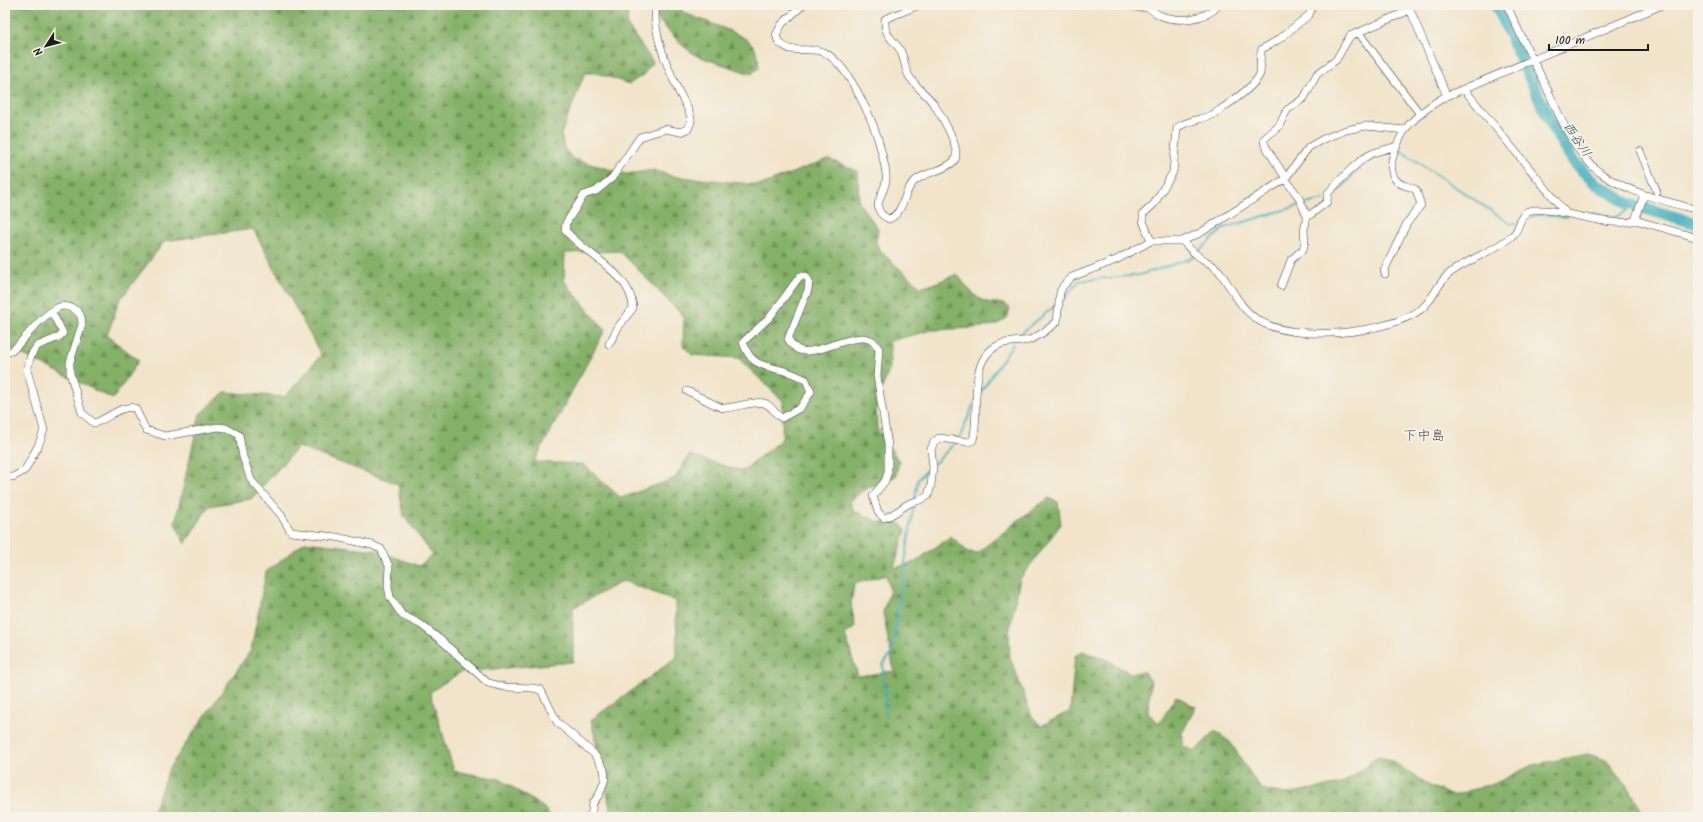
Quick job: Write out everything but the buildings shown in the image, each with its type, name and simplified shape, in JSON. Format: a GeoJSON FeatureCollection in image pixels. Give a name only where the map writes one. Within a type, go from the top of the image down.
{"type":"FeatureCollection","features":[{"type":"Feature","properties":{"kind":"street"},"geometry":{"type":"LineString","coordinates":[[609,344],[619,326],[633,308],[630,293],[617,274],[574,240],[565,230],[566,223],[584,195],[596,191],[612,178],[640,137],[665,129],[681,132],[688,129],[691,124],[691,117],[672,76],[658,37],[655,18],[656,5]]}},
{"type":"Feature","properties":{"kind":"street"},"geometry":{"type":"LineString","coordinates":[[803,5],[782,24],[776,34],[780,43],[790,49],[822,51],[830,56],[858,92],[878,139],[886,180],[878,201],[878,208],[884,216],[889,219],[899,212],[911,185],[916,180],[937,171],[954,160],[956,156],[955,143],[948,130],[933,104],[908,75],[900,50],[884,28],[885,19],[919,5]]}},
{"type":"Feature","properties":{"kind":"street"},"geometry":{"type":"LineString","coordinates":[[1130,5],[1133,7],[1146,7],[1161,15],[1187,19],[1197,18],[1207,14],[1219,5]]}},
{"type":"Feature","properties":{"kind":"street"},"geometry":{"type":"LineString","coordinates":[[1151,241],[1142,221],[1143,214],[1154,204],[1172,172],[1176,128],[1182,124],[1206,118],[1214,114],[1256,81],[1260,73],[1259,59],[1262,49],[1278,40],[1309,15],[1313,5]]}},
{"type":"Feature","properties":{"kind":"street"},"geometry":{"type":"LineString","coordinates":[[1507,5],[1568,132],[1589,162],[1606,176],[1644,195],[1698,210]]}},
{"type":"Feature","properties":{"kind":"street"},"geometry":{"type":"LineString","coordinates":[[1385,274],[1384,271],[1387,262],[1409,220],[1421,205],[1416,190],[1410,186],[1399,184],[1392,174],[1392,162],[1397,146],[1405,130],[1420,114],[1448,96],[1464,88],[1662,5]]}},
{"type":"Feature","properties":{"kind":"street"},"geometry":{"type":"LineString","coordinates":[[1281,286],[1291,260],[1305,244],[1304,230],[1306,218],[1299,199],[1264,144],[1264,140],[1279,126],[1287,110],[1305,97],[1317,74],[1336,60],[1348,39],[1358,32],[1409,8],[1448,96]]}},
{"type":"Feature","properties":{"kind":"street"},"geometry":{"type":"LineString","coordinates":[[1358,32],[1420,114]]}},
{"type":"Feature","properties":{"kind":"street"},"geometry":{"type":"LineString","coordinates":[[1464,88],[1566,213]]}},
{"type":"Feature","properties":{"kind":"street"},"geometry":{"type":"LineString","coordinates":[[688,390],[721,408],[747,405],[759,401],[770,406],[776,414],[782,418],[800,408],[811,392],[806,380],[788,372],[758,364],[751,358],[743,342],[770,317],[800,276],[806,276],[809,281],[808,290],[788,339],[793,346],[799,350],[813,351],[829,345],[864,338],[874,342],[879,349],[877,376],[888,445],[888,472],[885,481],[873,496],[874,505],[884,518],[928,496],[933,468],[931,449],[934,442],[939,438],[969,442],[973,440],[975,432],[977,379],[980,366],[987,354],[1002,344],[1030,340],[1057,322],[1060,292],[1063,286],[1072,277],[1116,260],[1151,241],[1182,240],[1200,233],[1286,179],[1309,147],[1337,134],[1366,126],[1405,130]]}},
{"type":"Feature","properties":{"kind":"street"},"geometry":{"type":"LineString","coordinates":[[1306,218],[1327,202],[1328,193],[1364,158],[1373,153],[1397,146]]}},
{"type":"Feature","properties":{"kind":"street"},"geometry":{"type":"LineString","coordinates":[[1640,151],[1657,192]]}},
{"type":"Feature","properties":{"kind":"street"},"geometry":{"type":"LineString","coordinates":[[1635,220],[1644,195]]}},
{"type":"Feature","properties":{"kind":"street"},"geometry":{"type":"LineString","coordinates":[[1182,240],[1196,254],[1215,266],[1240,305],[1259,321],[1271,327],[1290,332],[1349,332],[1375,328],[1404,318],[1419,310],[1429,301],[1446,276],[1514,235],[1521,218],[1528,211],[1539,210],[1566,213],[1610,222],[1626,223],[1635,220],[1698,238]]}},
{"type":"Feature","properties":{"kind":"street"},"geometry":{"type":"LineString","coordinates":[[5,353],[12,351],[41,320],[60,306],[70,307],[77,311],[82,319],[82,324],[70,362],[70,373],[82,413],[94,423],[102,421],[119,410],[129,407],[135,408],[146,430],[165,436],[218,426],[226,428],[239,435],[243,457],[251,480],[281,515],[291,532],[336,537],[372,544],[381,549],[389,566],[388,586],[390,597],[402,615],[420,624],[442,641],[488,683],[505,687],[533,688],[541,690],[557,722],[594,754],[604,769],[605,779],[599,795],[593,803],[591,817]]}},
{"type":"Feature","properties":{"kind":"street"},"geometry":{"type":"LineString","coordinates":[[5,477],[13,477],[24,470],[39,444],[44,430],[27,370],[31,355],[37,346],[59,337],[63,333],[52,313]]}},
{"type":"Feature","properties":{"kind":"green space"},"geometry":{"type":"Polygon","coordinates":[[[5,5],[632,5],[628,11],[627,25],[653,62],[643,75],[629,84],[597,73],[585,73],[561,134],[564,148],[573,159],[626,174],[654,170],[671,176],[761,185],[828,159],[858,171],[859,203],[878,228],[876,243],[880,251],[920,287],[928,286],[957,274],[969,289],[980,299],[988,302],[1000,303],[1010,308],[1007,318],[996,325],[932,330],[890,341],[890,368],[876,403],[877,429],[899,461],[896,476],[862,491],[850,502],[854,511],[879,522],[898,522],[906,529],[894,568],[915,562],[951,536],[968,552],[977,553],[1049,498],[1058,502],[1061,524],[1020,579],[1009,633],[1010,657],[1032,716],[1041,726],[1070,711],[1075,656],[1082,651],[1106,659],[1129,673],[1144,672],[1151,681],[1148,712],[1159,724],[1176,696],[1196,707],[1182,733],[1183,746],[1195,751],[1215,731],[1230,742],[1261,789],[1286,794],[1341,784],[1366,767],[1376,757],[1389,759],[1426,784],[1452,796],[1500,781],[1532,765],[1588,754],[1606,760],[1631,791],[1645,817],[612,817],[591,720],[677,657],[676,601],[623,581],[573,608],[573,662],[461,672],[430,692],[454,771],[500,779],[544,808],[551,817],[151,817],[169,768],[251,650],[266,572],[305,542],[375,550],[419,566],[433,555],[404,516],[398,484],[298,447],[251,499],[209,506],[185,544],[175,523],[200,414],[225,392],[285,397],[321,355],[253,229],[165,241],[119,301],[107,336],[139,360],[113,399],[5,346],[5,5]],[[620,251],[565,253],[564,281],[605,330],[534,462],[583,464],[621,498],[675,478],[689,455],[742,471],[782,439],[783,401],[738,358],[692,355],[683,346],[684,317],[620,251]],[[886,575],[854,584],[851,604],[855,627],[845,635],[858,676],[894,671],[883,612],[890,590],[886,575]]]}},
{"type":"Feature","properties":{"kind":"green space"},"geometry":{"type":"Polygon","coordinates":[[[644,5],[678,5],[684,13],[740,36],[754,47],[759,68],[751,74],[697,56],[683,46],[644,5]]]}},
{"type":"Feature","properties":{"kind":"waterway","name":"西谷川"},"geometry":{"type":"LineString","coordinates":[[1496,5],[1554,130],[1573,161],[1595,183],[1627,203],[1698,224]]}},
{"type":"Feature","properties":{"kind":"waterway"},"geometry":{"type":"LineString","coordinates":[[1396,152],[1401,151],[1511,224],[1517,223]]}},
{"type":"Feature","properties":{"kind":"waterway"},"geometry":{"type":"LineString","coordinates":[[1330,197],[1336,193],[1369,159],[1377,155],[1391,153]]}},
{"type":"Feature","properties":{"kind":"waterway"},"geometry":{"type":"LineString","coordinates":[[1061,302],[1079,281],[1140,275],[1192,258],[1224,228],[1301,205],[1324,200]]}},
{"type":"Feature","properties":{"kind":"waterway"},"geometry":{"type":"LineString","coordinates":[[1576,214],[1587,212],[1613,217],[1624,213],[1633,205]]}},
{"type":"Feature","properties":{"kind":"waterway"},"geometry":{"type":"LineString","coordinates":[[1522,221],[1542,214],[1561,217],[1568,216]]}},
{"type":"Feature","properties":{"kind":"waterway"},"geometry":{"type":"LineString","coordinates":[[1017,339],[1020,334],[1056,305]]}},
{"type":"Feature","properties":{"kind":"waterway"},"geometry":{"type":"LineString","coordinates":[[979,395],[1013,344]]}},
{"type":"Feature","properties":{"kind":"waterway"},"geometry":{"type":"LineString","coordinates":[[959,439],[973,406]]}},
{"type":"Feature","properties":{"kind":"waterway"},"geometry":{"type":"LineString","coordinates":[[935,463],[956,442]]}},
{"type":"Feature","properties":{"kind":"waterway"},"geometry":{"type":"LineString","coordinates":[[915,500],[918,479],[930,467]]}},
{"type":"Feature","properties":{"kind":"waterway"},"geometry":{"type":"LineString","coordinates":[[886,716],[883,665],[891,654],[914,504]]}},
{"type":"Feature","properties":{"kind":"district","name":"下中島"},"geometry":{"type":"Point","coordinates":[1424,435]}}]}
